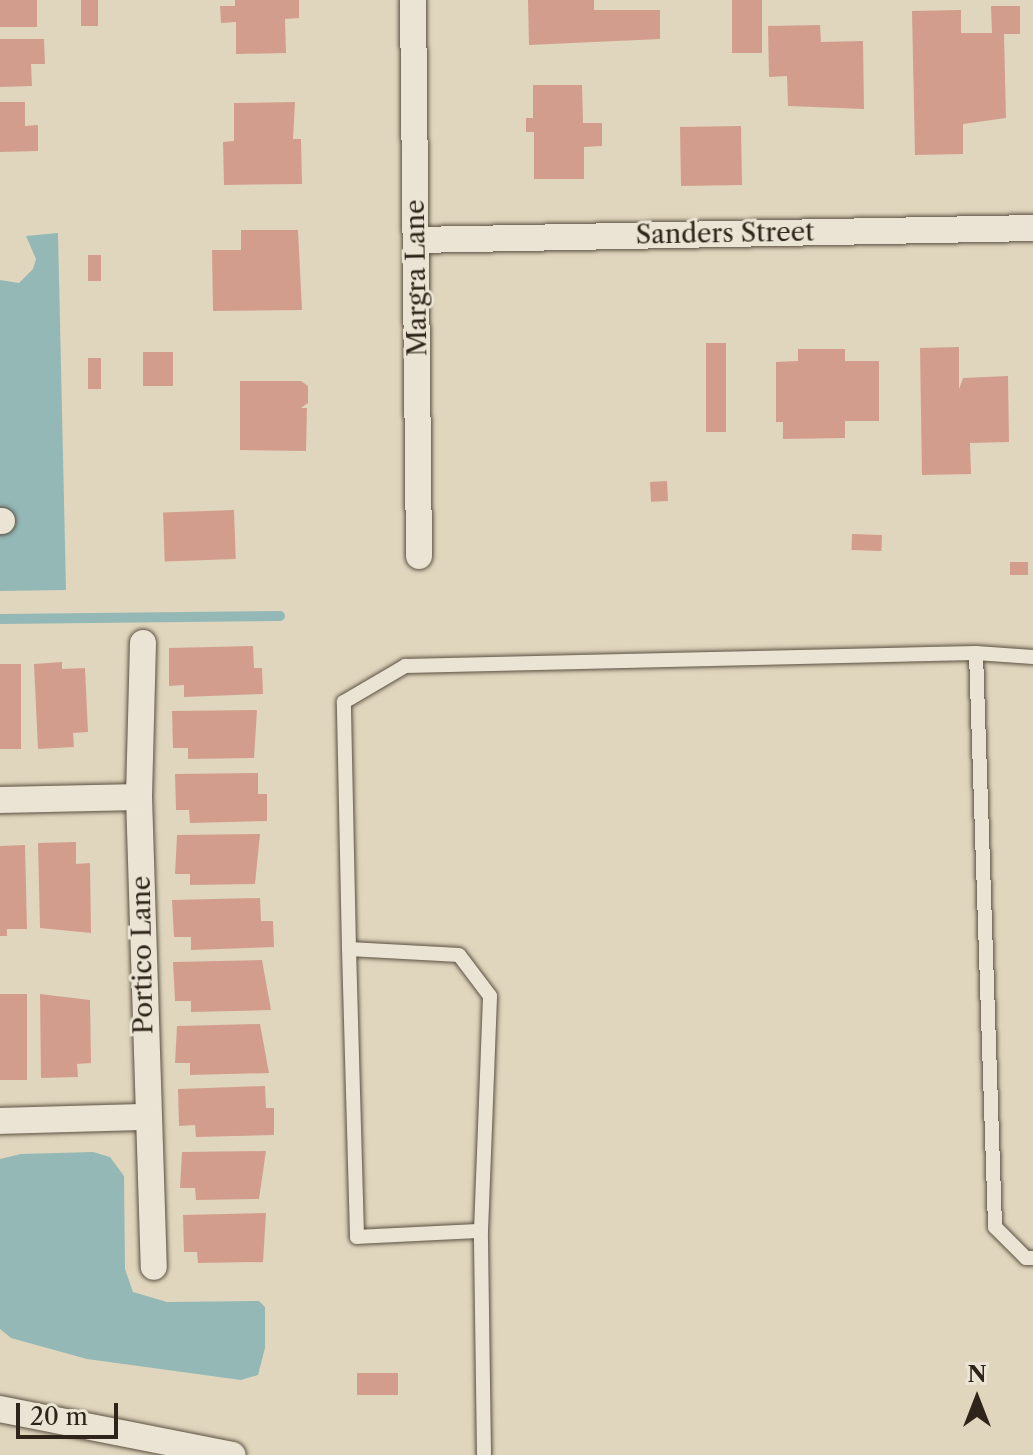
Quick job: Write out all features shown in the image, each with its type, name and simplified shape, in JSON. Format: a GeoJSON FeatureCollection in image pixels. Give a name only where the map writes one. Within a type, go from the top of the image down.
{"type":"FeatureCollection","features":[{"type":"Feature","properties":{"kind":"street","name":"Margra Lane"},"geometry":{"type":"LineString","coordinates":[[413,0],[419,556]]}},
{"type":"Feature","properties":{"kind":"street","name":"Sanders Street"},"geometry":{"type":"LineString","coordinates":[[416,240],[1033,228]]}},
{"type":"Feature","properties":{"kind":"street","name":"Portico Lane"},"geometry":{"type":"LineString","coordinates":[[143,643],[139,797],[154,1267]]}},
{"type":"Feature","properties":{"kind":"street"},"geometry":{"type":"LineString","coordinates":[[0,800],[139,797]]}},
{"type":"Feature","properties":{"kind":"street"},"geometry":{"type":"LineString","coordinates":[[0,1121],[147,1117]]}},
{"type":"Feature","properties":{"kind":"street"},"geometry":{"type":"LineString","coordinates":[[0,1409],[232,1455]]}},
{"type":"Feature","properties":{"kind":"lane"},"geometry":{"type":"LineString","coordinates":[[481,1231],[357,1237],[344,702],[405,666],[976,653],[1033,657]]}},
{"type":"Feature","properties":{"kind":"lane"},"geometry":{"type":"LineString","coordinates":[[976,653],[995,1227],[1026,1258],[1033,1258]]}},
{"type":"Feature","properties":{"kind":"lane"},"geometry":{"type":"LineString","coordinates":[[349,949],[459,955],[490,996],[481,1231],[484,1455]]}},
{"type":"Feature","properties":{"kind":"water"},"geometry":{"type":"Polygon","coordinates":[[[58,233],[66,590],[0,591],[0,280],[19,283],[33,269],[36,259],[26,236],[58,233]]]}},
{"type":"Feature","properties":{"kind":"water"},"geometry":{"type":"Polygon","coordinates":[[[93,1152],[110,1157],[124,1176],[125,1269],[133,1292],[167,1302],[259,1301],[265,1307],[265,1348],[258,1375],[241,1380],[87,1359],[11,1338],[0,1329],[0,1159],[21,1154],[93,1152]]]}},
{"type":"Feature","properties":{"kind":"building"},"geometry":{"type":"Polygon","coordinates":[[[0,0],[37,0],[37,27],[0,27],[0,0]]]}},
{"type":"Feature","properties":{"kind":"building"},"geometry":{"type":"Polygon","coordinates":[[[81,0],[98,0],[98,26],[81,26],[81,0]]]}},
{"type":"Feature","properties":{"kind":"building"},"geometry":{"type":"Polygon","coordinates":[[[235,0],[299,0],[299,18],[285,19],[286,53],[236,54],[236,22],[221,23],[220,6],[235,6],[235,0]]]}},
{"type":"Feature","properties":{"kind":"building"},"geometry":{"type":"Polygon","coordinates":[[[528,0],[594,0],[594,10],[660,10],[660,39],[529,45],[528,0]]]}},
{"type":"Feature","properties":{"kind":"building"},"geometry":{"type":"Polygon","coordinates":[[[732,0],[762,0],[762,53],[732,53],[732,0]]]}},
{"type":"Feature","properties":{"kind":"building"},"geometry":{"type":"Polygon","coordinates":[[[991,6],[1020,6],[1020,34],[1004,34],[1006,118],[963,124],[963,154],[915,155],[912,11],[961,10],[961,33],[992,33],[991,6]]]}},
{"type":"Feature","properties":{"kind":"building"},"geometry":{"type":"Polygon","coordinates":[[[820,25],[821,42],[863,41],[864,109],[788,106],[787,76],[769,77],[768,26],[820,25]]]}},
{"type":"Feature","properties":{"kind":"building"},"geometry":{"type":"Polygon","coordinates":[[[0,39],[44,39],[45,64],[31,64],[32,86],[0,87],[0,39]]]}},
{"type":"Feature","properties":{"kind":"building"},"geometry":{"type":"Polygon","coordinates":[[[533,85],[582,85],[583,123],[602,123],[602,146],[584,147],[584,179],[534,179],[534,132],[526,132],[526,118],[533,118],[533,85]]]}},
{"type":"Feature","properties":{"kind":"building"},"geometry":{"type":"Polygon","coordinates":[[[0,102],[25,102],[25,126],[38,125],[38,151],[0,152],[0,102]]]}},
{"type":"Feature","properties":{"kind":"building"},"geometry":{"type":"Polygon","coordinates":[[[295,102],[293,139],[301,139],[302,184],[224,185],[223,142],[234,141],[234,103],[295,102]]]}},
{"type":"Feature","properties":{"kind":"building"},"geometry":{"type":"Polygon","coordinates":[[[741,126],[742,185],[681,186],[680,127],[741,126]]]}},
{"type":"Feature","properties":{"kind":"building"},"geometry":{"type":"Polygon","coordinates":[[[241,230],[298,230],[302,310],[213,311],[212,250],[241,250],[241,230]]]}},
{"type":"Feature","properties":{"kind":"building"},"geometry":{"type":"Polygon","coordinates":[[[88,255],[101,255],[101,281],[88,281],[88,255]]]}},
{"type":"Feature","properties":{"kind":"building"},"geometry":{"type":"Polygon","coordinates":[[[706,343],[726,343],[726,432],[706,432],[706,343]]]}},
{"type":"Feature","properties":{"kind":"building"},"geometry":{"type":"Polygon","coordinates":[[[959,347],[959,389],[963,378],[1008,376],[1009,442],[970,443],[971,474],[922,475],[920,348],[959,347]]]}},
{"type":"Feature","properties":{"kind":"building"},"geometry":{"type":"Polygon","coordinates":[[[798,349],[845,349],[845,361],[879,361],[879,421],[845,421],[845,438],[783,439],[783,422],[776,422],[776,362],[798,361],[798,349]]]}},
{"type":"Feature","properties":{"kind":"building"},"geometry":{"type":"Polygon","coordinates":[[[143,352],[173,352],[173,386],[143,386],[143,352]]]}},
{"type":"Feature","properties":{"kind":"building"},"geometry":{"type":"Polygon","coordinates":[[[88,358],[101,358],[101,389],[88,389],[88,358]]]}},
{"type":"Feature","properties":{"kind":"building"},"geometry":{"type":"Polygon","coordinates":[[[240,381],[301,381],[308,386],[308,403],[301,408],[307,408],[306,451],[240,450],[240,381]]]}},
{"type":"Feature","properties":{"kind":"building"},"geometry":{"type":"Polygon","coordinates":[[[667,481],[668,501],[651,502],[650,482],[667,481]]]}},
{"type":"Feature","properties":{"kind":"building"},"geometry":{"type":"Polygon","coordinates":[[[234,510],[236,559],[165,561],[163,512],[234,510]]]}},
{"type":"Feature","properties":{"kind":"building"},"geometry":{"type":"Polygon","coordinates":[[[852,534],[882,535],[881,551],[851,550],[852,534]]]}},
{"type":"Feature","properties":{"kind":"building"},"geometry":{"type":"Polygon","coordinates":[[[1010,562],[1028,562],[1028,575],[1010,575],[1010,562]]]}},
{"type":"Feature","properties":{"kind":"building"},"geometry":{"type":"Polygon","coordinates":[[[253,646],[254,668],[262,668],[263,694],[184,697],[184,685],[169,686],[169,648],[253,646]]]}},
{"type":"Feature","properties":{"kind":"building"},"geometry":{"type":"Polygon","coordinates":[[[62,662],[62,669],[85,668],[88,732],[73,733],[74,747],[38,749],[34,664],[62,662]]]}},
{"type":"Feature","properties":{"kind":"building"},"geometry":{"type":"Polygon","coordinates":[[[0,664],[21,664],[21,749],[0,749],[0,664]]]}},
{"type":"Feature","properties":{"kind":"building"},"geometry":{"type":"Polygon","coordinates":[[[257,710],[254,758],[188,759],[188,748],[173,748],[172,711],[257,710]]]}},
{"type":"Feature","properties":{"kind":"building"},"geometry":{"type":"Polygon","coordinates":[[[258,773],[258,794],[267,794],[267,821],[190,823],[189,810],[176,810],[175,774],[258,773]]]}},
{"type":"Feature","properties":{"kind":"building"},"geometry":{"type":"Polygon","coordinates":[[[260,834],[255,884],[190,885],[190,874],[175,874],[177,835],[260,834]]]}},
{"type":"Feature","properties":{"kind":"building"},"geometry":{"type":"Polygon","coordinates":[[[76,842],[76,864],[90,863],[91,933],[40,928],[38,843],[76,842]]]}},
{"type":"Feature","properties":{"kind":"building"},"geometry":{"type":"Polygon","coordinates":[[[25,845],[27,929],[7,929],[7,936],[0,936],[0,846],[25,845]]]}},
{"type":"Feature","properties":{"kind":"building"},"geometry":{"type":"Polygon","coordinates":[[[260,898],[261,921],[273,921],[274,947],[191,950],[191,937],[174,937],[172,900],[260,898]]]}},
{"type":"Feature","properties":{"kind":"building"},"geometry":{"type":"Polygon","coordinates":[[[262,960],[271,1010],[191,1012],[191,1001],[175,1001],[173,962],[262,960]]]}},
{"type":"Feature","properties":{"kind":"building"},"geometry":{"type":"Polygon","coordinates":[[[0,994],[27,994],[27,1080],[0,1080],[0,994]]]}},
{"type":"Feature","properties":{"kind":"building"},"geometry":{"type":"Polygon","coordinates":[[[40,994],[90,1000],[91,1063],[77,1064],[78,1077],[41,1078],[40,994]]]}},
{"type":"Feature","properties":{"kind":"building"},"geometry":{"type":"Polygon","coordinates":[[[260,1024],[269,1073],[190,1075],[190,1063],[175,1063],[177,1026],[260,1024]]]}},
{"type":"Feature","properties":{"kind":"building"},"geometry":{"type":"Polygon","coordinates":[[[265,1086],[266,1108],[274,1108],[274,1135],[196,1137],[195,1125],[179,1126],[178,1089],[265,1086]]]}},
{"type":"Feature","properties":{"kind":"building"},"geometry":{"type":"Polygon","coordinates":[[[266,1151],[259,1199],[196,1200],[195,1188],[180,1188],[182,1152],[266,1151]]]}},
{"type":"Feature","properties":{"kind":"building"},"geometry":{"type":"Polygon","coordinates":[[[266,1213],[263,1262],[198,1263],[197,1252],[184,1252],[183,1215],[266,1213]]]}},
{"type":"Feature","properties":{"kind":"building"},"geometry":{"type":"Polygon","coordinates":[[[357,1373],[398,1373],[398,1395],[357,1395],[357,1373]]]}},
{"type":"Feature","properties":{"kind":"waterway"},"geometry":{"type":"LineString","coordinates":[[0,619],[280,616]]}}]}
